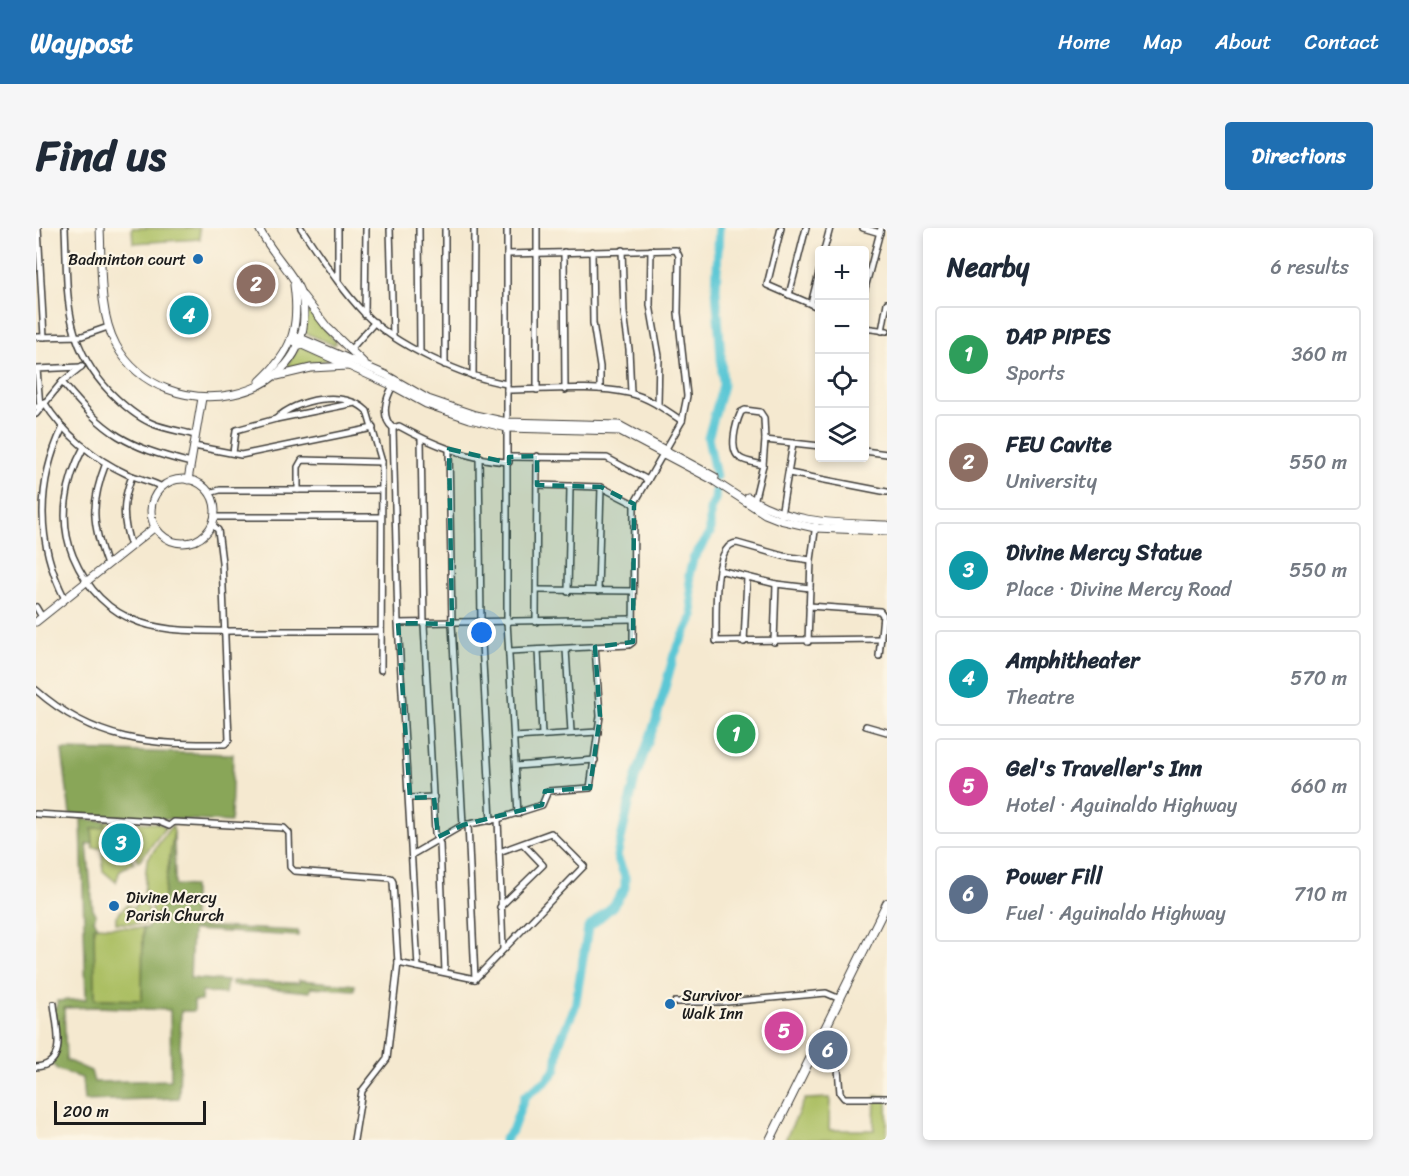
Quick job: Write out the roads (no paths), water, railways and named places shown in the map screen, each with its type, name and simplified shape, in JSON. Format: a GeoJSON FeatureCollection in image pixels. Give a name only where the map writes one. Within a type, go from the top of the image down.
{"type":"FeatureCollection","features":[{"type":"Feature","properties":{"kind":"main road"},"geometry":{"type":"LineString","coordinates":[[770,1140],[887,903]]}},
{"type":"Feature","properties":{"kind":"street"},"geometry":{"type":"LineString","coordinates":[[38,228],[39,292],[44,337]]}},
{"type":"Feature","properties":{"kind":"street"},"geometry":{"type":"LineString","coordinates":[[65,228],[68,309],[74,336],[88,366],[123,406],[150,423],[195,435]]}},
{"type":"Feature","properties":{"kind":"street"},"geometry":{"type":"LineString","coordinates":[[100,228],[108,327],[121,352],[140,374],[172,393],[202,398],[226,396],[254,387],[274,377],[311,368],[351,366]]}},
{"type":"Feature","properties":{"kind":"street"},"geometry":{"type":"LineString","coordinates":[[259,228],[301,294],[368,367]]}},
{"type":"Feature","properties":{"kind":"street"},"geometry":{"type":"LineString","coordinates":[[301,228],[338,282],[365,315],[393,336],[445,365],[507,387],[537,390],[600,389],[631,393],[658,405],[682,421]]}},
{"type":"Feature","properties":{"kind":"street"},"geometry":{"type":"LineString","coordinates":[[338,228],[338,282]]}},
{"type":"Feature","properties":{"kind":"street"},"geometry":{"type":"LineString","coordinates":[[365,315],[366,228]]}},
{"type":"Feature","properties":{"kind":"street"},"geometry":{"type":"LineString","coordinates":[[390,228],[393,336]]}},
{"type":"Feature","properties":{"kind":"street"},"geometry":{"type":"LineString","coordinates":[[419,228],[420,351]]}},
{"type":"Feature","properties":{"kind":"street"},"geometry":{"type":"LineString","coordinates":[[445,228],[445,365]]}},
{"type":"Feature","properties":{"kind":"street"},"geometry":{"type":"LineString","coordinates":[[474,228],[474,376]]}},
{"type":"Feature","properties":{"kind":"street"},"geometry":{"type":"LineString","coordinates":[[507,228],[509,460],[507,621],[518,814]]}},
{"type":"Feature","properties":{"kind":"street"},"geometry":{"type":"LineString","coordinates":[[537,228],[537,390]]}},
{"type":"Feature","properties":{"kind":"street"},"geometry":{"type":"LineString","coordinates":[[782,228],[767,285],[815,306]]}},
{"type":"Feature","properties":{"kind":"street"},"geometry":{"type":"LineString","coordinates":[[789,295],[807,228]]}},
{"type":"Feature","properties":{"kind":"street"},"geometry":{"type":"LineString","coordinates":[[825,246],[830,228]]}},
{"type":"Feature","properties":{"kind":"street"},"geometry":{"type":"LineString","coordinates":[[862,228],[880,230],[869,273]]}},
{"type":"Feature","properties":{"kind":"street"},"geometry":{"type":"LineString","coordinates":[[507,254],[674,249],[679,256],[678,313],[688,386],[682,421],[634,504],[633,642],[629,645],[509,651]]}},
{"type":"Feature","properties":{"kind":"street"},"geometry":{"type":"LineString","coordinates":[[622,250],[624,313],[629,349],[631,393]]}},
{"type":"Feature","properties":{"kind":"street"},"geometry":{"type":"LineString","coordinates":[[651,250],[650,305],[658,356],[658,405]]}},
{"type":"Feature","properties":{"kind":"street"},"geometry":{"type":"LineString","coordinates":[[591,251],[593,323],[600,367],[600,389]]}},
{"type":"Feature","properties":{"kind":"street"},"geometry":{"type":"LineString","coordinates":[[564,252],[565,390]]}},
{"type":"Feature","properties":{"kind":"street"},"geometry":{"type":"LineString","coordinates":[[254,387],[279,361],[295,339],[297,314],[293,282]]}},
{"type":"Feature","properties":{"kind":"street"},"geometry":{"type":"LineString","coordinates":[[811,304],[815,286]]}},
{"type":"Feature","properties":{"kind":"street"},"geometry":{"type":"LineString","coordinates":[[274,377],[295,339],[303,312],[301,294]]}},
{"type":"Feature","properties":{"kind":"street"},"geometry":{"type":"LineString","coordinates":[[869,329],[884,331],[887,304]]}},
{"type":"Feature","properties":{"kind":"street"},"geometry":{"type":"LineString","coordinates":[[350,350],[375,322]]}},
{"type":"Feature","properties":{"kind":"street"},"geometry":{"type":"LineString","coordinates":[[36,337],[74,336],[108,327]]}},
{"type":"Feature","properties":{"kind":"street"},"geometry":{"type":"LineString","coordinates":[[295,339],[448,412],[507,425],[613,429],[665,452],[712,477],[753,504],[780,517],[816,525],[887,531]]}},
{"type":"Feature","properties":{"kind":"street"},"geometry":{"type":"LineString","coordinates":[[295,339],[368,367],[428,399],[507,425]]}},
{"type":"Feature","properties":{"kind":"street"},"geometry":{"type":"LineString","coordinates":[[88,366],[37,369],[40,405],[84,447],[106,463],[162,487]]}},
{"type":"Feature","properties":{"kind":"street"},"geometry":{"type":"LineString","coordinates":[[36,414],[40,405],[62,382],[81,367]]}},
{"type":"Feature","properties":{"kind":"street"},"geometry":{"type":"LineString","coordinates":[[62,382],[85,409],[121,440],[142,450],[190,463]]}},
{"type":"Feature","properties":{"kind":"street"},"geometry":{"type":"LineString","coordinates":[[393,386],[385,402],[387,420],[393,428],[398,623],[410,798],[418,967]]}},
{"type":"Feature","properties":{"kind":"street"},"geometry":{"type":"LineString","coordinates":[[188,480],[202,398]]}},
{"type":"Feature","properties":{"kind":"street"},"geometry":{"type":"LineString","coordinates":[[276,418],[284,411],[325,399],[355,404],[368,411],[382,462],[379,631],[381,670]]}},
{"type":"Feature","properties":{"kind":"street"},"geometry":{"type":"LineString","coordinates":[[233,453],[236,430],[276,418],[355,404]]}},
{"type":"Feature","properties":{"kind":"street"},"geometry":{"type":"LineString","coordinates":[[753,504],[763,465],[764,418],[760,412],[745,410],[741,412],[735,430],[736,454],[763,465]]}},
{"type":"Feature","properties":{"kind":"street"},"geometry":{"type":"LineString","coordinates":[[393,428],[399,426],[421,439],[479,456],[509,460],[537,456],[607,458],[648,480]]}},
{"type":"Feature","properties":{"kind":"street"},"geometry":{"type":"LineString","coordinates":[[63,427],[44,465],[37,516],[41,550],[54,584],[65,599]]}},
{"type":"Feature","properties":{"kind":"street"},"geometry":{"type":"LineString","coordinates":[[194,446],[241,455],[373,428]]}},
{"type":"Feature","properties":{"kind":"street"},"geometry":{"type":"LineString","coordinates":[[421,439],[424,624],[445,972]]}},
{"type":"Feature","properties":{"kind":"street"},"geometry":{"type":"LineString","coordinates":[[765,440],[815,446]]}},
{"type":"Feature","properties":{"kind":"street"},"geometry":{"type":"LineString","coordinates":[[780,517],[793,443]]}},
{"type":"Feature","properties":{"kind":"street"},"geometry":{"type":"LineString","coordinates":[[84,447],[70,476],[66,501],[66,528],[70,549],[86,582],[103,601],[144,625],[183,632],[379,631]]}},
{"type":"Feature","properties":{"kind":"street"},"geometry":{"type":"LineString","coordinates":[[449,449],[452,624],[475,979]]}},
{"type":"Feature","properties":{"kind":"street"},"geometry":{"type":"LineString","coordinates":[[869,452],[887,454]]}},
{"type":"Feature","properties":{"kind":"street"},"geometry":{"type":"LineString","coordinates":[[479,456],[481,622],[491,821]]}},
{"type":"Feature","properties":{"kind":"street"},"geometry":{"type":"LineString","coordinates":[[536,622],[537,456]]}},
{"type":"Feature","properties":{"kind":"street"},"geometry":{"type":"LineString","coordinates":[[298,490],[298,467],[302,460],[382,462]]}},
{"type":"Feature","properties":{"kind":"street"},"geometry":{"type":"LineString","coordinates":[[106,463],[98,483],[93,511],[97,539],[107,565]]}},
{"type":"Feature","properties":{"kind":"street"},"geometry":{"type":"LineString","coordinates":[[789,473],[887,492]]}},
{"type":"Feature","properties":{"kind":"street"},"geometry":{"type":"LineString","coordinates":[[131,546],[123,524],[123,512],[124,496],[132,476]]}},
{"type":"Feature","properties":{"kind":"street"},"geometry":{"type":"LineString","coordinates":[[36,690],[86,723],[126,740],[164,745],[225,744],[228,740],[222,562],[218,530],[213,520],[213,501],[200,484],[188,480],[174,481],[162,487],[153,502],[152,519],[155,527],[162,535],[180,543],[199,539],[213,520]]}},
{"type":"Feature","properties":{"kind":"street"},"geometry":{"type":"LineString","coordinates":[[537,485],[601,487],[634,504]]}},
{"type":"Feature","properties":{"kind":"street"},"geometry":{"type":"LineString","coordinates":[[568,592],[570,486]]}},
{"type":"Feature","properties":{"kind":"street"},"geometry":{"type":"LineString","coordinates":[[598,591],[601,487]]}},
{"type":"Feature","properties":{"kind":"street"},"geometry":{"type":"LineString","coordinates":[[209,494],[220,490],[380,490]]}},
{"type":"Feature","properties":{"kind":"street"},"geometry":{"type":"LineString","coordinates":[[213,520],[380,517]]}},
{"type":"Feature","properties":{"kind":"street"},"geometry":{"type":"LineString","coordinates":[[816,525],[887,525]]}},
{"type":"Feature","properties":{"kind":"street"},"geometry":{"type":"LineString","coordinates":[[808,642],[811,560],[816,525]]}},
{"type":"Feature","properties":{"kind":"street"},"geometry":{"type":"LineString","coordinates":[[36,607],[39,619],[155,527]]}},
{"type":"Feature","properties":{"kind":"street"},"geometry":{"type":"LineString","coordinates":[[380,543],[395,543]]}},
{"type":"Feature","properties":{"kind":"street"},"geometry":{"type":"LineString","coordinates":[[811,560],[732,543],[720,557],[716,641],[808,642],[881,639]]}},
{"type":"Feature","properties":{"kind":"street"},"geometry":{"type":"LineString","coordinates":[[719,570],[777,584],[810,588]]}},
{"type":"Feature","properties":{"kind":"street"},"geometry":{"type":"LineString","coordinates":[[744,642],[747,577]]}},
{"type":"Feature","properties":{"kind":"street"},"geometry":{"type":"LineString","coordinates":[[774,642],[777,584]]}},
{"type":"Feature","properties":{"kind":"street"},"geometry":{"type":"LineString","coordinates":[[537,590],[633,591]]}},
{"type":"Feature","properties":{"kind":"street"},"geometry":{"type":"LineString","coordinates":[[809,606],[880,611],[883,615],[879,657]]}},
{"type":"Feature","properties":{"kind":"street"},"geometry":{"type":"LineString","coordinates":[[398,623],[452,624],[633,619]]}},
{"type":"Feature","properties":{"kind":"street"},"geometry":{"type":"LineString","coordinates":[[413,854],[438,837],[466,825],[518,814],[544,804],[548,791],[590,788],[600,716],[595,647]]}},
{"type":"Feature","properties":{"kind":"street"},"geometry":{"type":"LineString","coordinates":[[566,649],[571,732]]}},
{"type":"Feature","properties":{"kind":"street"},"geometry":{"type":"LineString","coordinates":[[538,650],[542,735]]}},
{"type":"Feature","properties":{"kind":"street"},"geometry":{"type":"LineString","coordinates":[[866,726],[887,732]]}},
{"type":"Feature","properties":{"kind":"street"},"geometry":{"type":"LineString","coordinates":[[514,737],[598,732]]}},
{"type":"Feature","properties":{"kind":"street"},"geometry":{"type":"LineString","coordinates":[[516,766],[595,760]]}},
{"type":"Feature","properties":{"kind":"street"},"geometry":{"type":"LineString","coordinates":[[410,798],[434,797]]}},
{"type":"Feature","properties":{"kind":"street"},"geometry":{"type":"LineString","coordinates":[[36,814],[156,821],[169,826],[174,822],[287,830],[290,867],[294,871],[391,878],[398,963],[387,1059],[362,1091],[354,1140]]}},
{"type":"Feature","properties":{"kind":"street"},"geometry":{"type":"LineString","coordinates":[[498,819],[503,950]]}},
{"type":"Feature","properties":{"kind":"street"},"geometry":{"type":"LineString","coordinates":[[475,979],[584,866],[551,833],[499,852]]}},
{"type":"Feature","properties":{"kind":"street"},"geometry":{"type":"LineString","coordinates":[[501,907],[543,865],[523,844]]}},
{"type":"Feature","properties":{"kind":"street"},"geometry":{"type":"LineString","coordinates":[[398,963],[475,979]]}},
{"type":"Feature","properties":{"kind":"street"},"geometry":{"type":"LineString","coordinates":[[675,1002],[727,1002],[826,993],[840,999]]}},
{"type":"Feature","properties":{"kind":"street"},"geometry":{"type":"LineString","coordinates":[[36,1067],[50,1065],[56,1057],[58,1043],[54,1004]]}},
{"type":"Feature","properties":{"kind":"street"},"geometry":{"type":"LineString","coordinates":[[826,1027],[835,1032],[840,1093],[844,1098],[887,1098]]}},
{"type":"Feature","properties":{"kind":"waterway"},"geometry":{"type":"LineString","coordinates":[[716,477],[708,438],[723,385],[716,289],[719,228]]}},
{"type":"Feature","properties":{"kind":"waterway"},"geometry":{"type":"LineString","coordinates":[[504,1140],[512,1131],[525,1096],[546,1081],[556,1069],[559,1043],[575,1007],[588,928],[613,906],[625,888],[625,877],[617,856],[635,779],[656,720],[674,655],[693,616],[689,575],[693,559],[710,533],[710,510],[715,499],[716,488]]}},
{"type":"Feature","properties":{"kind":"place","name":"Badminton court"},"geometry":{"type":"Point","coordinates":[198,259]}},
{"type":"Feature","properties":{"kind":"place","name":"FEU Cavite"},"geometry":{"type":"Point","coordinates":[256,284]}},
{"type":"Feature","properties":{"kind":"place","name":"Amphitheater"},"geometry":{"type":"Point","coordinates":[189,315]}},
{"type":"Feature","properties":{"kind":"place","name":"DAP PIPES"},"geometry":{"type":"Point","coordinates":[736,734]}},
{"type":"Feature","properties":{"kind":"place","name":"Divine Mercy Statue"},"geometry":{"type":"Point","coordinates":[121,843]}},
{"type":"Feature","properties":{"kind":"place","name":"Divine Mercy Parish Church"},"geometry":{"type":"Point","coordinates":[114,906]}},
{"type":"Feature","properties":{"kind":"place","name":"Survivor Walk Inn"},"geometry":{"type":"Point","coordinates":[670,1004]}},
{"type":"Feature","properties":{"kind":"place","name":"Gel's Traveller's Inn"},"geometry":{"type":"Point","coordinates":[784,1031]}},
{"type":"Feature","properties":{"kind":"place","name":"Power Fill"},"geometry":{"type":"Point","coordinates":[828,1050]}}]}
